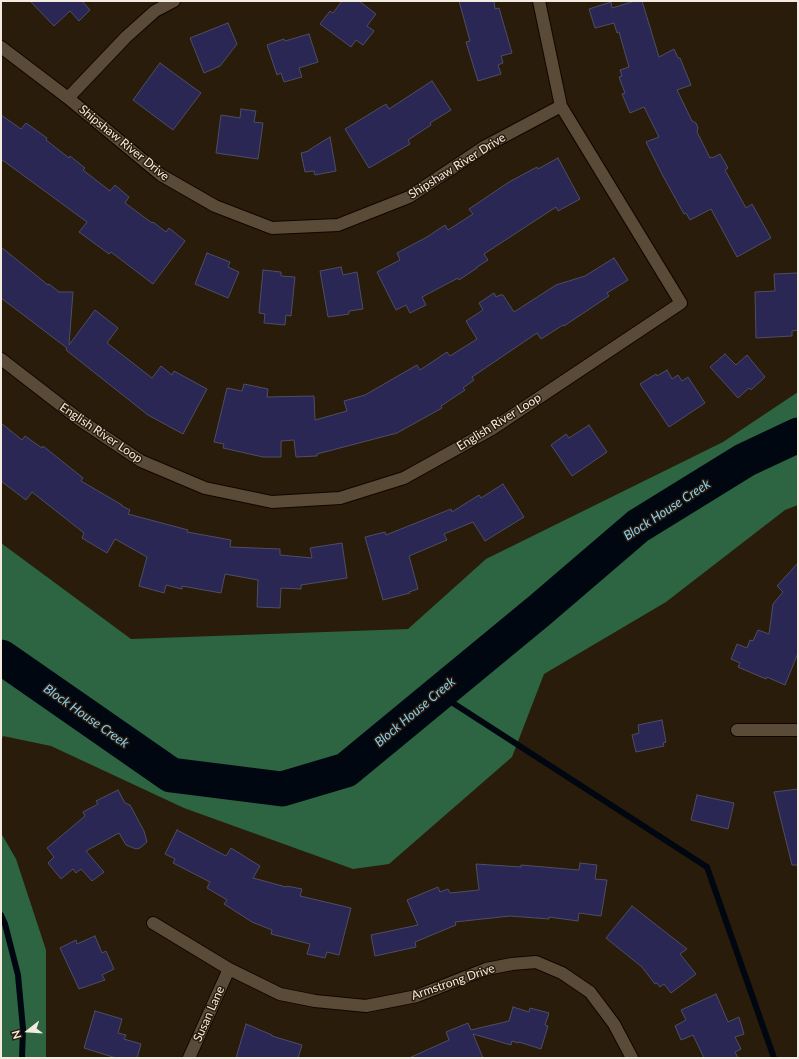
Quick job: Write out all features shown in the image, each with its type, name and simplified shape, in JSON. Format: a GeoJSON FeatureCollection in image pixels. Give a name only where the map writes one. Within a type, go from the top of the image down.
{"type":"FeatureCollection","features":[{"type":"Feature","properties":{"kind":"street"},"geometry":{"type":"LineString","coordinates":[[68,98],[126,37],[155,11],[174,1]]}},
{"type":"Feature","properties":{"kind":"street","name":"English River Loop"},"geometry":{"type":"LineString","coordinates":[[1,359],[80,420],[142,461],[205,488],[272,502],[340,498],[404,478],[492,429],[681,303],[561,106],[539,1]]}},
{"type":"Feature","properties":{"kind":"street","name":"Shipshaw River Drive"},"geometry":{"type":"LineString","coordinates":[[1,47],[68,98],[161,175],[215,206],[272,228],[338,225],[409,197],[484,148],[561,106]]}},
{"type":"Feature","properties":{"kind":"street"},"geometry":{"type":"LineString","coordinates":[[737,730],[798,730]]}},
{"type":"Feature","properties":{"kind":"street","name":"Armstrong Drive"},"geometry":{"type":"LineString","coordinates":[[153,923],[229,969],[280,994],[315,1001],[366,1006],[417,996],[486,969],[512,964],[536,962],[562,973],[590,992],[614,1024],[632,1058]]}},
{"type":"Feature","properties":{"kind":"street","name":"Susan Lane"},"geometry":{"type":"LineString","coordinates":[[189,1058],[229,969]]}},
{"type":"Feature","properties":{"kind":"green space"},"geometry":{"type":"Polygon","coordinates":[[[798,392],[798,505],[785,510],[666,602],[544,674],[512,757],[389,864],[353,869],[184,808],[51,746],[3,736],[1,740],[1,543],[131,639],[408,629],[486,559],[723,442],[798,392]]]}},
{"type":"Feature","properties":{"kind":"green space"},"geometry":{"type":"Polygon","coordinates":[[[1,833],[16,859],[46,950],[46,1058],[1,1058],[1,833]]]}},
{"type":"Feature","properties":{"kind":"building"},"geometry":{"type":"Polygon","coordinates":[[[30,1],[82,1],[90,10],[79,21],[70,11],[54,26],[30,1]]]}},
{"type":"Feature","properties":{"kind":"building"},"geometry":{"type":"Polygon","coordinates":[[[342,1],[359,1],[376,14],[367,26],[374,31],[363,45],[356,40],[351,47],[320,24],[330,11],[333,13],[342,1]]]}},
{"type":"Feature","properties":{"kind":"building"},"geometry":{"type":"Polygon","coordinates":[[[459,1],[494,1],[495,9],[499,8],[512,53],[501,56],[503,63],[498,65],[501,74],[478,81],[466,42],[470,41],[459,1]]]}},
{"type":"Feature","properties":{"kind":"building"},"geometry":{"type":"Polygon","coordinates":[[[635,1],[642,1],[659,57],[674,49],[678,58],[680,58],[691,85],[677,90],[692,121],[696,123],[698,128],[697,132],[710,158],[720,154],[728,168],[725,170],[746,208],[752,204],[771,238],[737,257],[711,209],[690,220],[686,213],[684,214],[646,142],[659,137],[644,107],[630,113],[622,94],[625,93],[619,77],[622,76],[620,70],[629,67],[619,32],[617,33],[614,23],[595,28],[589,9],[611,2],[612,8],[635,1]]]}},
{"type":"Feature","properties":{"kind":"building"},"geometry":{"type":"Polygon","coordinates":[[[228,23],[237,44],[220,66],[204,73],[190,38],[228,23]]]}},
{"type":"Feature","properties":{"kind":"building"},"geometry":{"type":"Polygon","coordinates":[[[309,34],[318,62],[299,68],[302,77],[284,82],[281,73],[277,75],[267,45],[284,39],[285,41],[309,34]]]}},
{"type":"Feature","properties":{"kind":"building"},"geometry":{"type":"Polygon","coordinates":[[[160,63],[201,93],[173,130],[133,100],[160,63]]]}},
{"type":"Feature","properties":{"kind":"building"},"geometry":{"type":"Polygon","coordinates":[[[432,81],[451,110],[430,123],[431,125],[408,140],[410,144],[369,168],[345,129],[386,104],[389,109],[432,81]]]}},
{"type":"Feature","properties":{"kind":"building"},"geometry":{"type":"Polygon","coordinates":[[[241,109],[256,111],[254,122],[263,123],[258,159],[216,153],[221,115],[240,118],[241,109]]]}},
{"type":"Feature","properties":{"kind":"building"},"geometry":{"type":"Polygon","coordinates":[[[1,115],[21,129],[26,123],[47,138],[46,140],[69,158],[70,156],[85,168],[83,170],[110,191],[115,185],[129,197],[125,203],[166,232],[169,228],[185,241],[153,284],[111,252],[109,254],[79,232],[87,222],[1,159],[1,115]]]}},
{"type":"Feature","properties":{"kind":"building"},"geometry":{"type":"Polygon","coordinates":[[[330,137],[336,171],[315,175],[314,171],[305,172],[301,153],[309,151],[330,137]]]}},
{"type":"Feature","properties":{"kind":"building"},"geometry":{"type":"Polygon","coordinates":[[[558,158],[580,199],[558,211],[556,207],[484,254],[488,260],[477,268],[459,280],[458,278],[422,297],[426,305],[410,313],[406,305],[396,310],[377,272],[400,260],[397,253],[427,237],[445,225],[448,230],[473,214],[469,209],[509,182],[558,158]]]}},
{"type":"Feature","properties":{"kind":"building"},"geometry":{"type":"Polygon","coordinates":[[[1,247],[48,285],[49,284],[59,292],[73,292],[69,345],[95,310],[118,328],[107,343],[152,378],[161,366],[172,375],[174,371],[207,389],[183,434],[148,415],[66,350],[67,348],[1,298],[1,247]]]}},
{"type":"Feature","properties":{"kind":"building"},"geometry":{"type":"Polygon","coordinates":[[[207,253],[230,262],[228,267],[239,272],[228,298],[195,284],[207,253]]]}},
{"type":"Feature","properties":{"kind":"building"},"geometry":{"type":"Polygon","coordinates":[[[614,258],[628,280],[607,293],[609,296],[564,326],[563,325],[541,339],[537,333],[472,377],[474,380],[463,388],[465,390],[441,406],[442,408],[397,433],[317,454],[317,456],[296,457],[294,440],[281,441],[281,457],[263,457],[223,448],[224,444],[214,442],[227,388],[242,391],[244,384],[268,389],[267,397],[314,396],[315,420],[347,411],[344,401],[365,395],[417,365],[420,370],[447,352],[450,356],[477,339],[466,321],[483,310],[479,303],[494,293],[496,297],[503,295],[514,312],[556,285],[585,276],[614,258]]]}},
{"type":"Feature","properties":{"kind":"building"},"geometry":{"type":"Polygon","coordinates":[[[341,267],[343,275],[357,272],[363,309],[349,311],[349,314],[328,317],[320,271],[341,267]]]}},
{"type":"Feature","properties":{"kind":"building"},"geometry":{"type":"Polygon","coordinates":[[[263,270],[281,272],[281,276],[295,277],[291,316],[286,315],[285,325],[264,323],[265,314],[259,313],[263,270]]]}},
{"type":"Feature","properties":{"kind":"building"},"geometry":{"type":"Polygon","coordinates":[[[798,273],[798,330],[792,331],[792,336],[756,338],[755,292],[775,291],[774,274],[798,273]]]}},
{"type":"Feature","properties":{"kind":"building"},"geometry":{"type":"Polygon","coordinates":[[[725,354],[736,365],[747,355],[765,377],[751,390],[749,388],[738,398],[710,367],[725,354]]]}},
{"type":"Feature","properties":{"kind":"building"},"geometry":{"type":"Polygon","coordinates":[[[667,370],[672,379],[678,375],[682,381],[688,377],[705,403],[669,427],[640,384],[656,374],[657,376],[667,370]]]}},
{"type":"Feature","properties":{"kind":"building"},"geometry":{"type":"Polygon","coordinates":[[[1,423],[22,440],[25,436],[42,448],[43,446],[83,478],[81,481],[130,510],[128,514],[188,530],[187,532],[231,540],[230,547],[280,549],[280,555],[312,558],[310,548],[342,543],[347,578],[301,585],[301,589],[281,588],[280,608],[257,607],[258,580],[225,574],[221,593],[182,586],[182,589],[166,585],[164,593],[139,586],[147,557],[115,539],[107,553],[82,538],[84,533],[32,492],[26,500],[1,481],[1,423]]]}},
{"type":"Feature","properties":{"kind":"building"},"geometry":{"type":"Polygon","coordinates":[[[589,425],[607,452],[572,476],[551,445],[566,434],[569,438],[589,425]]]}},
{"type":"Feature","properties":{"kind":"building"},"geometry":{"type":"Polygon","coordinates":[[[503,484],[524,517],[485,541],[473,522],[444,534],[447,540],[409,556],[418,589],[409,592],[410,593],[383,600],[365,537],[385,532],[386,535],[451,509],[452,512],[479,495],[481,498],[503,484]]]}},
{"type":"Feature","properties":{"kind":"building"},"geometry":{"type":"Polygon","coordinates":[[[798,563],[798,653],[785,685],[738,667],[740,663],[731,659],[737,644],[747,648],[750,640],[753,641],[758,630],[769,634],[773,604],[783,592],[777,586],[798,563]]]}},
{"type":"Feature","properties":{"kind":"building"},"geometry":{"type":"Polygon","coordinates":[[[662,720],[666,742],[663,743],[664,746],[636,752],[632,735],[639,733],[638,725],[662,720]]]}},
{"type":"Feature","properties":{"kind":"building"},"geometry":{"type":"Polygon","coordinates":[[[798,789],[798,865],[792,865],[774,792],[798,789]]]}},
{"type":"Feature","properties":{"kind":"building"},"geometry":{"type":"Polygon","coordinates":[[[118,790],[125,803],[130,805],[144,831],[147,842],[140,848],[136,849],[126,845],[119,833],[86,851],[104,872],[92,881],[81,869],[76,873],[73,869],[61,879],[48,863],[54,857],[47,848],[85,816],[83,812],[98,804],[96,801],[118,790]]]}},
{"type":"Feature","properties":{"kind":"building"},"geometry":{"type":"Polygon","coordinates":[[[697,795],[734,803],[728,829],[691,820],[697,795]]]}},
{"type":"Feature","properties":{"kind":"building"},"geometry":{"type":"Polygon","coordinates":[[[177,830],[226,856],[231,848],[260,866],[253,878],[286,887],[302,889],[300,896],[351,908],[339,955],[327,952],[325,958],[307,954],[310,944],[271,934],[272,930],[252,922],[224,904],[227,900],[207,888],[210,882],[173,863],[175,859],[165,854],[177,830]]]}},
{"type":"Feature","properties":{"kind":"building"},"geometry":{"type":"Polygon","coordinates":[[[580,863],[597,865],[595,879],[607,880],[601,916],[579,913],[578,921],[549,917],[549,919],[510,916],[455,922],[456,925],[415,942],[416,947],[375,956],[371,935],[418,925],[407,900],[438,887],[440,892],[448,889],[450,893],[479,890],[476,864],[521,867],[521,865],[579,870],[580,863]]]}},
{"type":"Feature","properties":{"kind":"building"},"geometry":{"type":"Polygon","coordinates":[[[632,906],[687,949],[680,954],[696,974],[671,993],[664,984],[660,987],[657,983],[655,984],[642,967],[606,938],[632,906]]]}},
{"type":"Feature","properties":{"kind":"building"},"geometry":{"type":"Polygon","coordinates":[[[95,936],[102,953],[106,951],[114,969],[102,975],[105,980],[79,989],[60,948],[76,940],[77,944],[95,936]]]}},
{"type":"Feature","properties":{"kind":"building"},"geometry":{"type":"Polygon","coordinates":[[[716,994],[728,1022],[739,1017],[744,1034],[735,1037],[741,1049],[735,1052],[738,1058],[704,1058],[693,1035],[681,1040],[675,1026],[686,1020],[681,1010],[716,994]]]}},
{"type":"Feature","properties":{"kind":"building"},"geometry":{"type":"Polygon","coordinates":[[[513,1007],[529,1012],[530,1008],[549,1013],[545,1025],[548,1026],[541,1049],[512,1041],[511,1045],[473,1034],[483,1058],[409,1058],[449,1040],[446,1032],[468,1023],[471,1030],[509,1021],[513,1007]]]}},
{"type":"Feature","properties":{"kind":"building"},"geometry":{"type":"Polygon","coordinates":[[[95,1011],[122,1019],[118,1033],[126,1035],[124,1039],[141,1044],[137,1058],[116,1058],[84,1048],[95,1011]]]}},
{"type":"Feature","properties":{"kind":"building"},"geometry":{"type":"Polygon","coordinates":[[[246,1024],[272,1036],[302,1045],[298,1058],[236,1058],[246,1024]]]}},
{"type":"Feature","properties":{"kind":"waterway","name":"Block House Creek"},"geometry":{"type":"LineString","coordinates":[[1,657],[171,775],[282,789],[346,770],[540,610],[638,526],[745,460],[798,435]]}},
{"type":"Feature","properties":{"kind":"waterway"},"geometry":{"type":"LineString","coordinates":[[439,694],[707,867],[774,1058]]}},
{"type":"Feature","properties":{"kind":"waterway"},"geometry":{"type":"LineString","coordinates":[[1,915],[5,924],[18,975],[23,1029],[22,1058]]}}]}
